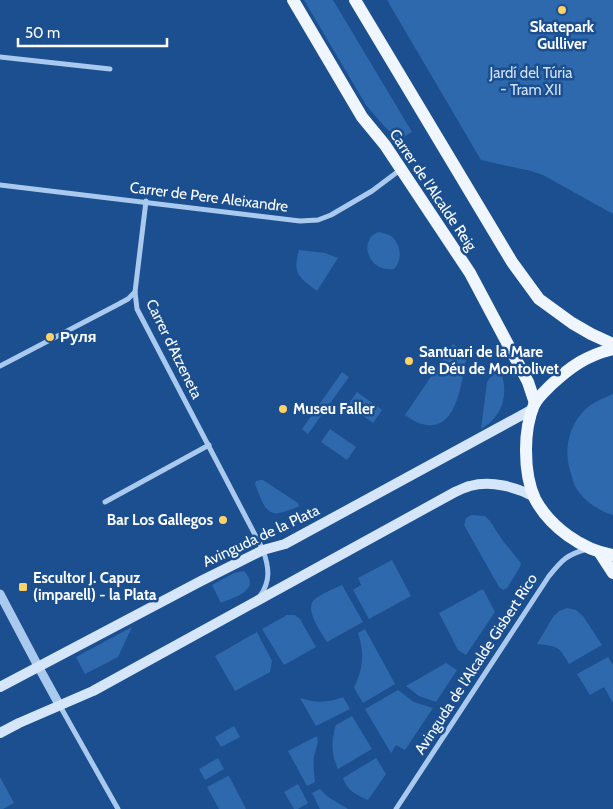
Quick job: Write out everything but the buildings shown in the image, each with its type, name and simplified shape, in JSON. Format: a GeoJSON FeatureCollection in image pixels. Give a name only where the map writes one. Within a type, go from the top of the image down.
{"type":"FeatureCollection","features":[{"type":"Feature","properties":{"kind":"main road","name":"Carrer de l'Alcalde Reig"},"geometry":{"type":"LineString","coordinates":[[293,0],[362,117],[384,145],[470,274],[528,382],[534,406]]}},
{"type":"Feature","properties":{"kind":"main road","name":"Carrer de l'Alcalde Reig"},"geometry":{"type":"LineString","coordinates":[[355,0],[517,270],[539,299],[572,322],[613,344]]}},
{"type":"Feature","properties":{"kind":"main road"},"geometry":{"type":"LineString","coordinates":[[613,349],[584,359],[568,369],[542,394],[534,406],[528,423],[526,440],[528,478],[543,511],[568,536],[602,552],[613,573]]}},
{"type":"Feature","properties":{"kind":"main road","name":"Avinguda de la Plata"},"geometry":{"type":"LineString","coordinates":[[0,687],[201,581],[264,550],[285,544],[474,443],[534,406]]}},
{"type":"Feature","properties":{"kind":"main road"},"geometry":{"type":"LineString","coordinates":[[0,733],[93,691],[455,492],[470,486],[483,484],[514,488],[535,497]]}},
{"type":"Feature","properties":{"kind":"street"},"geometry":{"type":"LineString","coordinates":[[0,56],[110,70]]}},
{"type":"Feature","properties":{"kind":"street","name":"Carrer de Pere Aleixandre"},"geometry":{"type":"LineString","coordinates":[[0,185],[300,221],[318,220],[331,215],[401,170]]}},
{"type":"Feature","properties":{"kind":"street","name":"Carrer d'Atzeneta"},"geometry":{"type":"LineString","coordinates":[[146,202],[135,292],[138,309],[264,550],[269,565],[268,578],[263,592],[256,602]]}},
{"type":"Feature","properties":{"kind":"street"},"geometry":{"type":"LineString","coordinates":[[0,366],[128,299],[135,292]]}},
{"type":"Feature","properties":{"kind":"street"},"geometry":{"type":"LineString","coordinates":[[105,502],[209,445]]}},
{"type":"Feature","properties":{"kind":"street","name":"Avinguda de l'Alcalde Gisbert Rico"},"geometry":{"type":"LineString","coordinates":[[396,809],[549,576],[562,560],[575,552],[602,552]]}},
{"type":"Feature","properties":{"kind":"street"},"geometry":{"type":"LineString","coordinates":[[0,594],[118,809]]}},
{"type":"Feature","properties":{"kind":"green space"},"geometry":{"type":"Polygon","coordinates":[[[304,0],[333,0],[412,132],[399,140],[366,105],[304,0]]]}},
{"type":"Feature","properties":{"kind":"green space","name":"Jardí del Túria - Tram XII"},"geometry":{"type":"Polygon","coordinates":[[[387,0],[613,0],[613,214],[543,175],[481,160],[387,0]]]}},
{"type":"Feature","properties":{"kind":"green space"},"geometry":{"type":"Polygon","coordinates":[[[379,232],[391,236],[397,243],[400,257],[394,269],[385,269],[377,266],[368,254],[367,247],[369,241],[373,235],[379,232]]]}},
{"type":"Feature","properties":{"kind":"green space"},"geometry":{"type":"Polygon","coordinates":[[[299,250],[325,253],[338,258],[317,291],[302,278],[297,270],[299,250]]]}},
{"type":"Feature","properties":{"kind":"green space"},"geometry":{"type":"Polygon","coordinates":[[[453,344],[466,357],[455,404],[450,414],[443,421],[434,425],[418,423],[405,415],[453,344]]]}},
{"type":"Feature","properties":{"kind":"green space"},"geometry":{"type":"Polygon","coordinates":[[[500,371],[504,388],[502,404],[494,418],[481,429],[487,382],[492,375],[500,371]]]}},
{"type":"Feature","properties":{"kind":"green space"},"geometry":{"type":"Polygon","coordinates":[[[342,372],[349,377],[308,434],[302,429],[342,372]]]}},
{"type":"Feature","properties":{"kind":"green space"},"geometry":{"type":"Polygon","coordinates":[[[357,392],[382,410],[373,423],[348,405],[357,392]]]}},
{"type":"Feature","properties":{"kind":"green space"},"geometry":{"type":"Polygon","coordinates":[[[613,394],[613,515],[592,505],[579,493],[569,469],[567,453],[572,428],[584,410],[613,394]]]}},
{"type":"Feature","properties":{"kind":"green space"},"geometry":{"type":"Polygon","coordinates":[[[330,429],[356,447],[347,460],[321,442],[330,429]]]}},
{"type":"Feature","properties":{"kind":"green space"},"geometry":{"type":"Polygon","coordinates":[[[263,480],[298,503],[299,506],[272,513],[264,506],[255,484],[256,481],[263,480]]]}},
{"type":"Feature","properties":{"kind":"green space"},"geometry":{"type":"Polygon","coordinates":[[[471,515],[485,516],[521,563],[507,588],[503,590],[499,587],[464,525],[466,518],[471,515]]]}},
{"type":"Feature","properties":{"kind":"green space"},"geometry":{"type":"Polygon","coordinates":[[[392,560],[411,596],[369,619],[353,590],[361,585],[358,578],[392,560]]]}},
{"type":"Feature","properties":{"kind":"green space"},"geometry":{"type":"Polygon","coordinates":[[[244,571],[249,578],[248,588],[239,595],[221,603],[212,585],[234,573],[244,571]]]}},
{"type":"Feature","properties":{"kind":"green space"},"geometry":{"type":"Polygon","coordinates":[[[342,585],[363,622],[327,642],[312,615],[311,604],[320,596],[342,585]]]}},
{"type":"Feature","properties":{"kind":"green space"},"geometry":{"type":"Polygon","coordinates":[[[483,589],[495,612],[466,655],[458,650],[439,613],[483,589]]]}},
{"type":"Feature","properties":{"kind":"green space"},"geometry":{"type":"Polygon","coordinates":[[[567,608],[576,610],[583,616],[602,645],[569,664],[557,648],[537,644],[553,617],[559,611],[567,608]]]}},
{"type":"Feature","properties":{"kind":"green space"},"geometry":{"type":"Polygon","coordinates":[[[287,615],[295,615],[300,619],[316,647],[284,665],[262,629],[287,615]]]}},
{"type":"Feature","properties":{"kind":"green space"},"geometry":{"type":"Polygon","coordinates":[[[132,627],[118,657],[85,674],[76,657],[132,627]]]}},
{"type":"Feature","properties":{"kind":"green space"},"geometry":{"type":"Polygon","coordinates":[[[365,629],[395,684],[363,703],[354,688],[362,661],[362,648],[358,633],[365,629]]]}},
{"type":"Feature","properties":{"kind":"green space"},"geometry":{"type":"Polygon","coordinates":[[[257,632],[272,661],[270,672],[235,691],[215,656],[257,632]]]}},
{"type":"Feature","properties":{"kind":"green space"},"geometry":{"type":"Polygon","coordinates":[[[608,657],[613,665],[613,703],[604,687],[590,695],[577,674],[608,657]]]}},
{"type":"Feature","properties":{"kind":"green space"},"geometry":{"type":"Polygon","coordinates":[[[446,663],[457,670],[436,702],[419,696],[406,686],[446,663]]]}},
{"type":"Feature","properties":{"kind":"green space"},"geometry":{"type":"Polygon","coordinates":[[[398,690],[414,702],[433,708],[405,750],[396,745],[391,753],[365,709],[398,690]]]}},
{"type":"Feature","properties":{"kind":"green space"},"geometry":{"type":"Polygon","coordinates":[[[343,697],[350,709],[316,726],[300,698],[322,702],[343,697]]]}},
{"type":"Feature","properties":{"kind":"green space"},"geometry":{"type":"Polygon","coordinates":[[[352,716],[372,749],[338,769],[333,752],[334,731],[336,725],[352,716]]]}},
{"type":"Feature","properties":{"kind":"green space"},"geometry":{"type":"Polygon","coordinates":[[[234,726],[240,737],[221,747],[215,737],[234,726]]]}},
{"type":"Feature","properties":{"kind":"green space"},"geometry":{"type":"Polygon","coordinates":[[[317,736],[314,756],[315,782],[307,786],[288,751],[317,736]]]}},
{"type":"Feature","properties":{"kind":"green space"},"geometry":{"type":"Polygon","coordinates":[[[218,758],[224,769],[205,780],[199,769],[218,758]]]}},
{"type":"Feature","properties":{"kind":"green space"},"geometry":{"type":"Polygon","coordinates":[[[376,758],[386,774],[368,800],[353,792],[343,778],[376,758]]]}},
{"type":"Feature","properties":{"kind":"green space"},"geometry":{"type":"Polygon","coordinates":[[[228,776],[246,809],[219,809],[207,787],[228,776]]]}},
{"type":"Feature","properties":{"kind":"green space"},"geometry":{"type":"Polygon","coordinates":[[[0,777],[14,803],[3,809],[0,809],[0,777]]]}},
{"type":"Feature","properties":{"kind":"green space"},"geometry":{"type":"Polygon","coordinates":[[[298,784],[308,803],[298,809],[294,809],[284,792],[298,784]]]}},
{"type":"Feature","properties":{"kind":"green space"},"geometry":{"type":"Polygon","coordinates":[[[320,789],[328,797],[348,809],[320,809],[312,793],[320,789]]]}},
{"type":"Feature","properties":{"kind":"place","name":"Skatepark Gulliver"},"geometry":{"type":"Point","coordinates":[562,10]}},
{"type":"Feature","properties":{"kind":"place","name":"Руля"},"geometry":{"type":"Point","coordinates":[50,337]}},
{"type":"Feature","properties":{"kind":"place","name":"Santuari de la Mare de Déu de Montolivet"},"geometry":{"type":"Point","coordinates":[409,361]}},
{"type":"Feature","properties":{"kind":"place","name":"Museu Faller"},"geometry":{"type":"Point","coordinates":[283,409]}},
{"type":"Feature","properties":{"kind":"place","name":"Bar Los Gallegos"},"geometry":{"type":"Point","coordinates":[223,520]}},
{"type":"Feature","properties":{"kind":"place","name":"Escultor J. Capuz (imparell) - la Plata"},"geometry":{"type":"Point","coordinates":[23,587]}}]}
